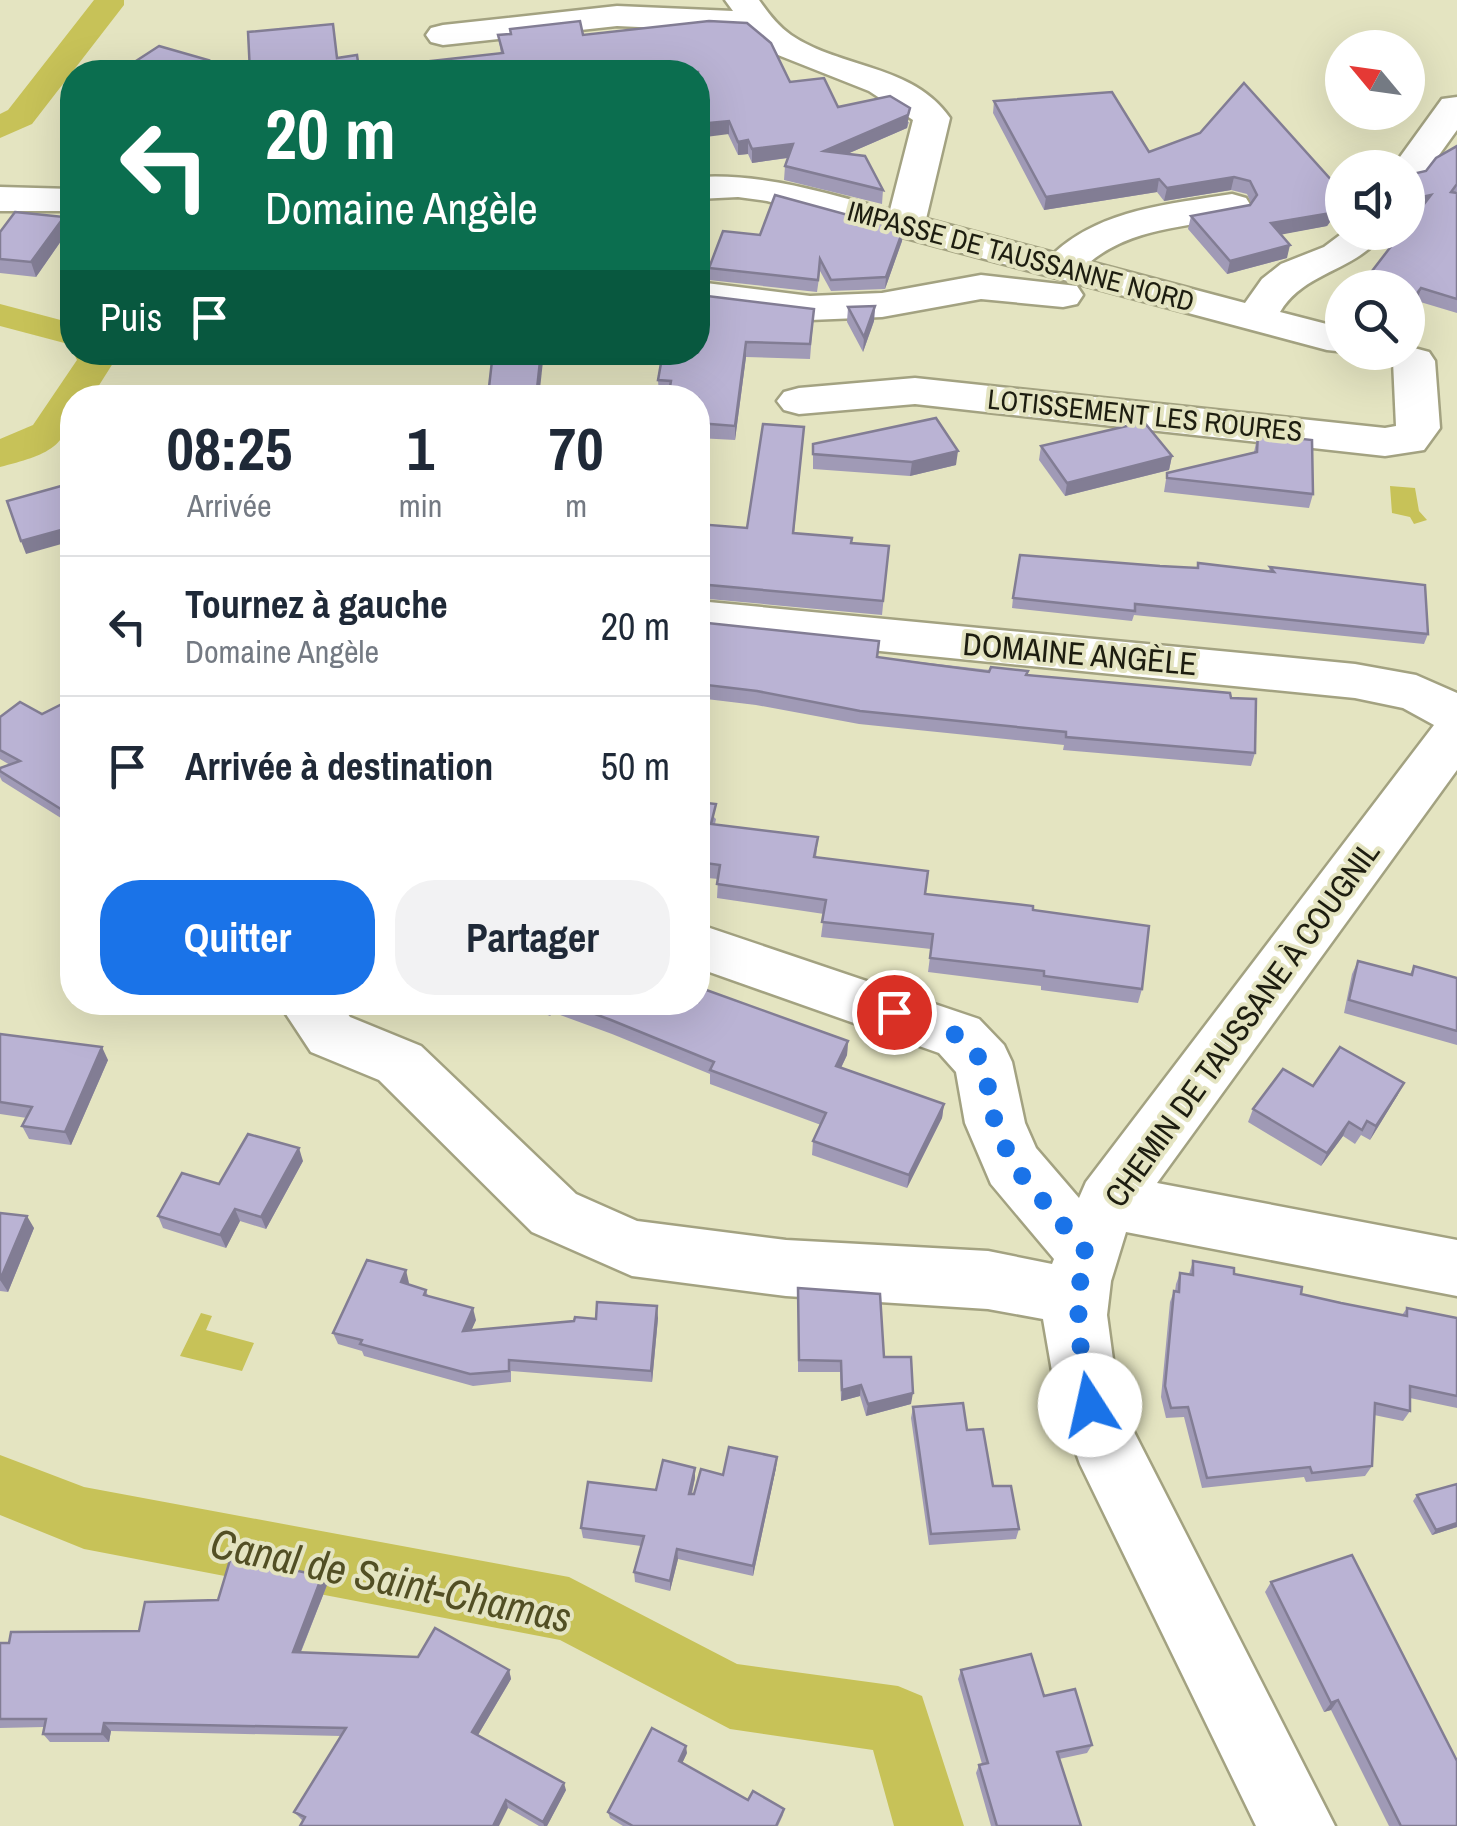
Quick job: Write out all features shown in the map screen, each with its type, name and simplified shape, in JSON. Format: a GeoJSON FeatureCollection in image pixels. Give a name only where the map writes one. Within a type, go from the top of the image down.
{"type":"FeatureCollection","features":[{"type":"Feature","properties":{"kind":"street"},"geometry":{"type":"LineString","coordinates":[[443,35],[617,16],[750,11],[782,44],[914,98],[932,118],[904,226]]}},
{"type":"Feature","properties":{"kind":"street"},"geometry":{"type":"LineString","coordinates":[[1424,150],[1455,107]]}},
{"type":"Feature","properties":{"kind":"street","name":"IMPASSE DE TAUSSANNE NORD"},"geometry":{"type":"LineString","coordinates":[[710,187],[769,190],[1325,336]]}},
{"type":"Feature","properties":{"kind":"street"},"geometry":{"type":"LineString","coordinates":[[0,199],[60,200]]}},
{"type":"Feature","properties":{"kind":"street"},"geometry":{"type":"LineString","coordinates":[[1062,267],[1081,245],[1118,226],[1232,206]]}},
{"type":"Feature","properties":{"kind":"street"},"geometry":{"type":"LineString","coordinates":[[1256,318],[1285,278],[1329,262],[1347,250]]}},
{"type":"Feature","properties":{"kind":"street"},"geometry":{"type":"LineString","coordinates":[[710,296],[810,308],[882,304],[981,287],[1093,296],[1145,289]]}},
{"type":"Feature","properties":{"kind":"street"},"geometry":{"type":"LineString","coordinates":[[1425,364],[1457,373]]}},
{"type":"Feature","properties":{"kind":"street","name":"LOTISSEMENT LES ROURES"},"geometry":{"type":"LineString","coordinates":[[798,400],[915,391],[1385,442],[1408,440],[1418,428],[1402,370]]}},
{"type":"Feature","properties":{"kind":"street","name":"DOMAINE ANGÈLE"},"geometry":{"type":"LineString","coordinates":[[710,618],[1355,681],[1416,693],[1457,715]]}},
{"type":"Feature","properties":{"kind":"street","name":"CHEMIN DE TAUSSANE À COUGNIL"},"geometry":{"type":"LineString","coordinates":[[1090,1250],[1457,732]]}},
{"type":"Feature","properties":{"kind":"street"},"geometry":{"type":"LineString","coordinates":[[710,950],[959,1036],[983,1062],[995,1123],[1013,1165],[1090,1250]]}},
{"type":"Feature","properties":{"kind":"street"},"geometry":{"type":"LineString","coordinates":[[316,1015],[331,1034],[400,1062],[554,1214],[632,1248],[786,1268],[988,1280],[1090,1250],[1457,1268]]}},
{"type":"Feature","properties":{"kind":"street"},"geometry":{"type":"LineString","coordinates":[[1090,1250],[1076,1332],[1090,1405],[1120,1480],[1297,1826]]}},
{"type":"Feature","properties":{"kind":"shaded area"},"geometry":{"type":"Polygon","coordinates":[[[1390,486],[1415,488],[1419,511],[1427,520],[1414,524],[1410,517],[1392,513],[1390,486]]]}},
{"type":"Feature","properties":{"kind":"shaded area"},"geometry":{"type":"Polygon","coordinates":[[[201,1313],[212,1316],[206,1330],[254,1343],[242,1371],[180,1356],[201,1313]]]}},
{"type":"Feature","properties":{"kind":"building"},"geometry":{"type":"Polygon","coordinates":[[[580,21],[583,35],[709,21],[747,23],[771,43],[790,82],[824,78],[838,107],[890,96],[910,108],[908,115],[824,151],[865,156],[883,190],[785,166],[793,144],[752,149],[748,140],[738,142],[729,121],[710,123],[710,60],[440,60],[503,53],[498,35],[511,34],[510,29],[580,21]]]}},
{"type":"Feature","properties":{"kind":"building"},"geometry":{"type":"Polygon","coordinates":[[[333,24],[337,58],[357,55],[358,60],[249,60],[248,32],[333,24]]]}},
{"type":"Feature","properties":{"kind":"building"},"geometry":{"type":"Polygon","coordinates":[[[159,46],[208,60],[137,60],[159,46]]]}},
{"type":"Feature","properties":{"kind":"building"},"geometry":{"type":"Polygon","coordinates":[[[1244,83],[1325,173],[1325,214],[1271,223],[1290,245],[1230,261],[1191,216],[1250,205],[1257,195],[1250,181],[1234,177],[1167,188],[1159,179],[1046,197],[994,101],[1112,92],[1149,152],[1200,133],[1244,83]]]}},
{"type":"Feature","properties":{"kind":"building"},"geometry":{"type":"Polygon","coordinates":[[[1457,146],[1457,184],[1451,192],[1457,193],[1457,299],[1425,289],[1425,270],[1373,270],[1388,250],[1425,250],[1425,203],[1431,195],[1425,196],[1425,171],[1436,158],[1457,146]]]}},
{"type":"Feature","properties":{"kind":"building"},"geometry":{"type":"Polygon","coordinates":[[[775,195],[903,230],[886,277],[831,280],[820,259],[818,280],[710,268],[723,231],[760,235],[775,195]]]}},
{"type":"Feature","properties":{"kind":"building"},"geometry":{"type":"Polygon","coordinates":[[[15,212],[60,217],[60,222],[31,262],[0,259],[0,232],[15,212]]]}},
{"type":"Feature","properties":{"kind":"building"},"geometry":{"type":"Polygon","coordinates":[[[710,296],[814,309],[810,344],[746,342],[735,426],[710,424],[710,385],[670,385],[671,381],[658,380],[661,365],[710,365],[710,296]]]}},
{"type":"Feature","properties":{"kind":"building"},"geometry":{"type":"Polygon","coordinates":[[[875,306],[864,337],[848,307],[875,306]]]}},
{"type":"Feature","properties":{"kind":"building"},"geometry":{"type":"Polygon","coordinates":[[[492,365],[540,365],[537,385],[489,385],[492,365]]]}},
{"type":"Feature","properties":{"kind":"building"},"geometry":{"type":"Polygon","coordinates":[[[936,418],[958,451],[912,462],[813,454],[813,444],[936,418]]]}},
{"type":"Feature","properties":{"kind":"building"},"geometry":{"type":"Polygon","coordinates":[[[1144,422],[1172,456],[1067,483],[1041,446],[1144,422]]]}},
{"type":"Feature","properties":{"kind":"building"},"geometry":{"type":"Polygon","coordinates":[[[763,424],[804,427],[793,533],[889,546],[883,601],[710,585],[710,525],[747,528],[763,424]]]}},
{"type":"Feature","properties":{"kind":"building"},"geometry":{"type":"Polygon","coordinates":[[[1258,434],[1312,440],[1313,494],[1167,478],[1167,473],[1257,452],[1258,434]]]}},
{"type":"Feature","properties":{"kind":"building"},"geometry":{"type":"Polygon","coordinates":[[[60,486],[60,530],[21,541],[7,501],[60,486]]]}},
{"type":"Feature","properties":{"kind":"building"},"geometry":{"type":"Polygon","coordinates":[[[1020,555],[1198,568],[1198,563],[1274,572],[1270,567],[1425,585],[1428,634],[1135,604],[1135,611],[1013,598],[1020,555]]]}},
{"type":"Feature","properties":{"kind":"building"},"geometry":{"type":"Polygon","coordinates":[[[710,623],[879,641],[877,657],[989,672],[991,667],[1028,671],[1026,675],[1230,693],[1231,698],[1256,699],[1255,753],[1066,737],[1066,732],[860,711],[710,685],[710,623]]]}},
{"type":"Feature","properties":{"kind":"building"},"geometry":{"type":"Polygon","coordinates":[[[20,702],[42,714],[60,705],[60,808],[0,771],[20,761],[0,750],[0,717],[20,702]]]}},
{"type":"Feature","properties":{"kind":"building"},"geometry":{"type":"Polygon","coordinates":[[[710,803],[716,804],[711,824],[818,837],[814,857],[928,871],[925,894],[1033,906],[1033,910],[1149,926],[1142,989],[1044,976],[1044,971],[930,958],[933,934],[822,922],[826,900],[717,884],[720,865],[710,864],[710,803]]]}},
{"type":"Feature","properties":{"kind":"building"},"geometry":{"type":"Polygon","coordinates":[[[1358,961],[1412,975],[1414,966],[1457,978],[1457,1031],[1349,1000],[1358,961]]]}},
{"type":"Feature","properties":{"kind":"building"},"geometry":{"type":"Polygon","coordinates":[[[710,991],[848,1041],[836,1066],[944,1104],[909,1175],[813,1141],[826,1113],[710,1070],[714,1062],[598,1015],[710,1015],[710,991]]]}},
{"type":"Feature","properties":{"kind":"building"},"geometry":{"type":"Polygon","coordinates":[[[0,1034],[102,1047],[65,1132],[22,1126],[32,1107],[0,1102],[0,1034]]]}},
{"type":"Feature","properties":{"kind":"building"},"geometry":{"type":"Polygon","coordinates":[[[1340,1047],[1404,1083],[1376,1126],[1367,1121],[1362,1130],[1349,1122],[1327,1153],[1253,1109],[1283,1069],[1313,1086],[1340,1047]]]}},
{"type":"Feature","properties":{"kind":"building"},"geometry":{"type":"Polygon","coordinates":[[[248,1134],[299,1148],[261,1217],[235,1209],[220,1235],[158,1216],[182,1173],[219,1184],[248,1134]]]}},
{"type":"Feature","properties":{"kind":"building"},"geometry":{"type":"Polygon","coordinates":[[[0,1213],[27,1216],[0,1280],[0,1213]]]}},
{"type":"Feature","properties":{"kind":"building"},"geometry":{"type":"Polygon","coordinates":[[[367,1260],[406,1270],[401,1282],[426,1290],[424,1295],[473,1308],[463,1331],[574,1321],[575,1317],[596,1319],[597,1302],[657,1306],[651,1371],[509,1360],[509,1371],[470,1374],[360,1344],[362,1340],[333,1333],[367,1260]]]}},
{"type":"Feature","properties":{"kind":"building"},"geometry":{"type":"Polygon","coordinates":[[[1193,1261],[1234,1268],[1234,1274],[1302,1287],[1301,1294],[1341,1303],[1407,1316],[1407,1308],[1457,1318],[1457,1396],[1410,1386],[1410,1411],[1375,1403],[1372,1466],[1312,1473],[1310,1467],[1207,1478],[1188,1407],[1171,1408],[1165,1386],[1174,1291],[1179,1292],[1180,1273],[1193,1275],[1193,1261]]]}},
{"type":"Feature","properties":{"kind":"building"},"geometry":{"type":"Polygon","coordinates":[[[798,1288],[880,1294],[884,1357],[911,1357],[913,1393],[868,1404],[861,1385],[842,1390],[841,1361],[799,1360],[798,1288]]]}},
{"type":"Feature","properties":{"kind":"building"},"geometry":{"type":"Polygon","coordinates":[[[963,1403],[967,1430],[983,1429],[993,1486],[1011,1486],[1019,1529],[931,1534],[913,1407],[963,1403]]]}},
{"type":"Feature","properties":{"kind":"building"},"geometry":{"type":"Polygon","coordinates":[[[729,1447],[777,1457],[753,1566],[677,1549],[670,1581],[634,1572],[644,1536],[581,1528],[588,1482],[656,1490],[663,1460],[695,1468],[689,1494],[694,1494],[701,1469],[723,1475],[729,1447]]]}},
{"type":"Feature","properties":{"kind":"building"},"geometry":{"type":"Polygon","coordinates":[[[1457,1484],[1457,1523],[1436,1530],[1417,1495],[1457,1484]]]}},
{"type":"Feature","properties":{"kind":"building"},"geometry":{"type":"Polygon","coordinates":[[[1352,1555],[1457,1761],[1457,1826],[1401,1826],[1338,1700],[1331,1703],[1271,1582],[1352,1555]]]}},
{"type":"Feature","properties":{"kind":"building"},"geometry":{"type":"Polygon","coordinates":[[[231,1557],[322,1576],[293,1652],[418,1657],[435,1628],[509,1670],[472,1732],[564,1783],[543,1822],[506,1800],[493,1826],[300,1826],[305,1817],[294,1812],[346,1728],[104,1723],[102,1734],[43,1734],[46,1719],[0,1719],[0,1643],[9,1643],[11,1632],[139,1631],[145,1602],[218,1600],[231,1557]]]}},
{"type":"Feature","properties":{"kind":"building"},"geometry":{"type":"Polygon","coordinates":[[[1031,1654],[1044,1696],[1075,1689],[1092,1745],[1057,1752],[1081,1826],[997,1826],[979,1765],[988,1763],[961,1670],[1031,1654]]]}},
{"type":"Feature","properties":{"kind":"building"},"geometry":{"type":"Polygon","coordinates":[[[652,1728],[686,1746],[679,1761],[748,1800],[753,1791],[784,1809],[776,1826],[633,1826],[608,1812],[652,1728]]]}},
{"type":"Feature","properties":{"kind":"waterway","name":"Canal de Saint-Chamas"},"geometry":{"type":"LineString","coordinates":[[65,60],[109,0]]}},
{"type":"Feature","properties":{"kind":"waterway","name":"Canal de Saint-Chamas"},"geometry":{"type":"LineString","coordinates":[[0,128],[20,117],[60,67]]}},
{"type":"Feature","properties":{"kind":"waterway","name":"Canal de Saint-Chamas"},"geometry":{"type":"LineString","coordinates":[[0,315],[60,331]]}},
{"type":"Feature","properties":{"kind":"waterway","name":"Canal de Saint-Chamas"},"geometry":{"type":"LineString","coordinates":[[79,385],[93,365]]}},
{"type":"Feature","properties":{"kind":"waterway","name":"Canal de Saint-Chamas"},"geometry":{"type":"LineString","coordinates":[[0,454],[47,434],[60,414]]}},
{"type":"Feature","properties":{"kind":"waterway","name":"Canal de Saint-Chamas"},"geometry":{"type":"LineString","coordinates":[[0,1485],[84,1518],[569,1609],[730,1696],[898,1720],[929,1826]]}},
{"type":"Feature","properties":{"kind":"route"},"geometry":{"type":"LineString","coordinates":[[894,1012],[959,1036],[983,1062],[995,1123],[1013,1165],[1030,1190],[1086,1252],[1076,1297],[1076,1332],[1090,1405]]}}]}
